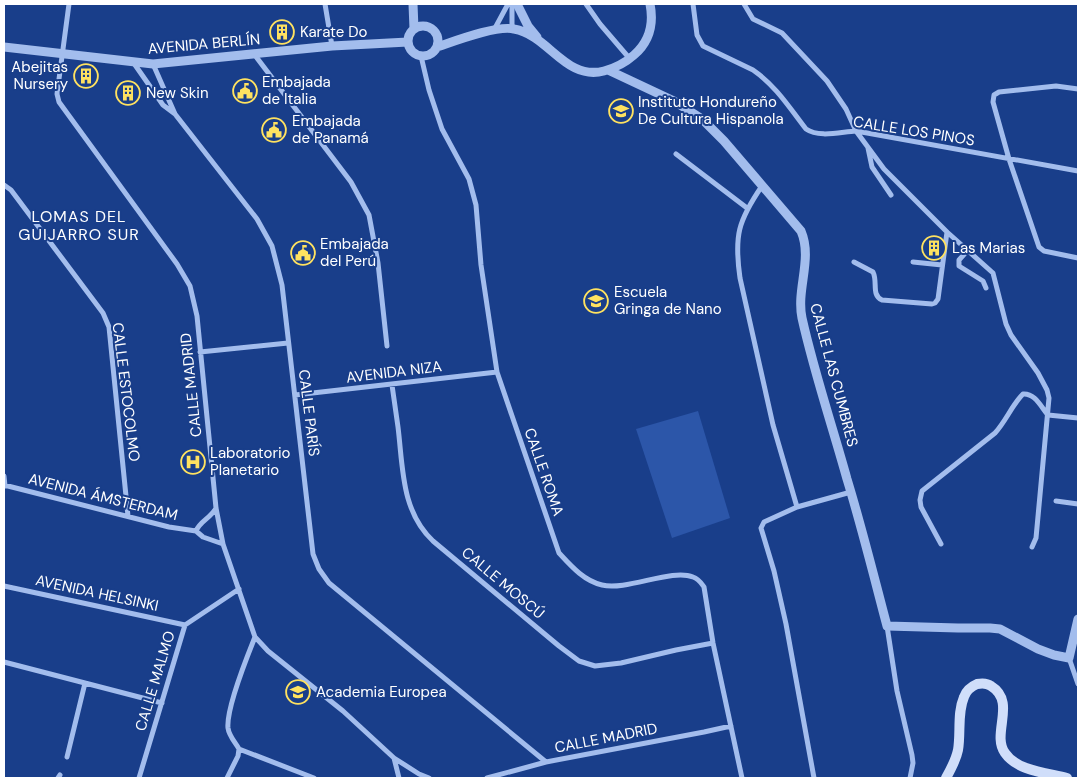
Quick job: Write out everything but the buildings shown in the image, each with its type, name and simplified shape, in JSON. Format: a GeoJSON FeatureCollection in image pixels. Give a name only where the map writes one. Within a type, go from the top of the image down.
{"type":"FeatureCollection","features":[{"type":"Feature","properties":{"kind":"main road"},"geometry":{"type":"LineString","coordinates":[[946,778],[954,763],[958,749],[962,703],[968,690],[980,683],[988,684],[1001,697],[1004,706],[1001,742],[1005,754],[1025,767],[1067,778]]}},
{"type":"Feature","properties":{"kind":"street","name":"CALLE MADRID"},"geometry":{"type":"LineString","coordinates":[[69,4],[57,94],[59,102],[177,264],[190,286],[197,316],[216,508],[223,544],[255,637],[268,651],[344,710],[394,758],[429,778]]}},
{"type":"Feature","properties":{"kind":"street"},"geometry":{"type":"LineString","coordinates":[[324,4],[332,46]]}},
{"type":"Feature","properties":{"kind":"street"},"geometry":{"type":"LineString","coordinates":[[493,31],[508,4]]}},
{"type":"Feature","properties":{"kind":"street"},"geometry":{"type":"LineString","coordinates":[[512,4],[512,28]]}},
{"type":"Feature","properties":{"kind":"street"},"geometry":{"type":"LineString","coordinates":[[517,4],[528,26],[538,39]]}},
{"type":"Feature","properties":{"kind":"street"},"geometry":{"type":"LineString","coordinates":[[586,4],[600,24],[630,59]]}},
{"type":"Feature","properties":{"kind":"street"},"geometry":{"type":"LineString","coordinates":[[461,39],[437,33],[429,26],[424,25],[414,28],[410,32],[408,42],[414,53],[421,56],[430,54],[437,47],[461,39],[512,28],[538,39],[572,67],[591,73],[608,70],[630,59],[650,33],[652,23],[650,4]]}},
{"type":"Feature","properties":{"kind":"street","name":"CALLE LOS PINOS"},"geometry":{"type":"LineString","coordinates":[[693,4],[697,35],[702,46],[753,70],[761,76],[780,94],[806,129],[811,132],[818,134],[856,131],[1078,171]]}},
{"type":"Feature","properties":{"kind":"street"},"geometry":{"type":"LineString","coordinates":[[744,4],[753,18],[782,33],[827,81],[846,109],[856,131],[884,169],[947,232],[993,273],[1006,324],[1011,336],[1038,373],[1047,390],[1048,415],[1036,538],[1032,547]]}},
{"type":"Feature","properties":{"kind":"street"},"geometry":{"type":"LineString","coordinates":[[413,6],[424,25]]}},
{"type":"Feature","properties":{"kind":"street"},"geometry":{"type":"LineString","coordinates":[[413,6],[414,28]]}},
{"type":"Feature","properties":{"kind":"street"},"geometry":{"type":"LineString","coordinates":[[437,33],[439,43],[437,47]]}},
{"type":"Feature","properties":{"kind":"street","name":"AVENIDA BERLÍN"},"geometry":{"type":"LineString","coordinates":[[4,47],[153,64],[332,46],[408,42]]}},
{"type":"Feature","properties":{"kind":"street"},"geometry":{"type":"LineString","coordinates":[[254,54],[351,182],[369,215],[378,263],[387,346]]}},
{"type":"Feature","properties":{"kind":"street","name":"CALLE ROMA"},"geometry":{"type":"LineString","coordinates":[[421,56],[436,113],[469,179],[476,205],[481,265],[497,372],[559,553],[571,567],[588,580],[602,586],[624,585],[679,575],[692,576],[700,580],[704,588],[713,643],[742,778]]}},
{"type":"Feature","properties":{"kind":"street","name":"CALLE PARÍS"},"geometry":{"type":"LineString","coordinates":[[132,62],[163,105],[175,114]]}},
{"type":"Feature","properties":{"kind":"street","name":"CALLE PARÍS"},"geometry":{"type":"LineString","coordinates":[[153,64],[175,114],[257,219],[272,246],[282,285],[314,554],[320,569],[329,582],[546,762]]}},
{"type":"Feature","properties":{"kind":"street","name":"CALLE LAS CUMBRES"},"geometry":{"type":"LineString","coordinates":[[608,70],[674,101],[695,114],[724,141],[801,231],[805,240],[806,254],[800,299],[801,315],[851,492],[886,626]]}},
{"type":"Feature","properties":{"kind":"street"},"geometry":{"type":"LineString","coordinates":[[1078,89],[1056,86],[999,92],[994,95],[993,102],[1009,159],[1039,247],[1044,251],[1078,258]]}},
{"type":"Feature","properties":{"kind":"street"},"geometry":{"type":"LineString","coordinates":[[868,148],[872,167],[891,195]]}},
{"type":"Feature","properties":{"kind":"street"},"geometry":{"type":"LineString","coordinates":[[676,154],[747,208]]}},
{"type":"Feature","properties":{"kind":"street","name":"CALLE ESTOCOLMO"},"geometry":{"type":"LineString","coordinates":[[4,185],[11,190],[103,313],[109,327],[128,516]]}},
{"type":"Feature","properties":{"kind":"street"},"geometry":{"type":"LineString","coordinates":[[762,186],[747,208],[738,235],[737,260],[773,425],[797,507]]}},
{"type":"Feature","properties":{"kind":"street"},"geometry":{"type":"LineString","coordinates":[[854,262],[875,275],[875,294],[877,298],[882,300],[936,303],[938,300],[947,232]]}},
{"type":"Feature","properties":{"kind":"street"},"geometry":{"type":"LineString","coordinates":[[968,250],[959,260],[959,266],[983,281],[986,288]]}},
{"type":"Feature","properties":{"kind":"street"},"geometry":{"type":"LineString","coordinates":[[913,262],[942,265]]}},
{"type":"Feature","properties":{"kind":"street"},"geometry":{"type":"LineString","coordinates":[[200,352],[288,343]]}},
{"type":"Feature","properties":{"kind":"street","name":"AVENIDA NIZA"},"geometry":{"type":"LineString","coordinates":[[295,394],[392,385],[497,372]]}},
{"type":"Feature","properties":{"kind":"street","name":"CALLE MOSCÚ"},"geometry":{"type":"LineString","coordinates":[[392,385],[405,487],[410,508],[419,526],[433,541],[560,646],[579,661],[595,666],[621,663],[713,643]]}},
{"type":"Feature","properties":{"kind":"street"},"geometry":{"type":"LineString","coordinates":[[941,544],[921,506],[922,491],[994,433],[1004,422],[1016,401],[1024,394],[1030,394],[1048,415],[1078,418]]}},
{"type":"Feature","properties":{"kind":"street"},"geometry":{"type":"LineString","coordinates":[[4,476],[4,486]]}},
{"type":"Feature","properties":{"kind":"street","name":"AVENIDA ÁMSTERDAM"},"geometry":{"type":"LineString","coordinates":[[4,486],[169,527],[196,531],[203,537],[223,544]]}},
{"type":"Feature","properties":{"kind":"street"},"geometry":{"type":"LineString","coordinates":[[814,778],[786,624],[774,571],[761,528],[764,522],[797,507],[851,492]]}},
{"type":"Feature","properties":{"kind":"street"},"geometry":{"type":"LineString","coordinates":[[1056,501],[1078,504]]}},
{"type":"Feature","properties":{"kind":"street","name":"AVENIDA ÁMSTERDAM"},"geometry":{"type":"LineString","coordinates":[[196,531],[198,526],[209,518],[216,508]]}},
{"type":"Feature","properties":{"kind":"street","name":"AVENIDA HELSINKI"},"geometry":{"type":"LineString","coordinates":[[4,586],[184,625]]}},
{"type":"Feature","properties":{"kind":"street","name":"CALLE MALMO"},"geometry":{"type":"LineString","coordinates":[[139,778],[184,625],[239,589]]}},
{"type":"Feature","properties":{"kind":"street"},"geometry":{"type":"LineString","coordinates":[[1078,619],[1069,658],[1078,684]]}},
{"type":"Feature","properties":{"kind":"street"},"geometry":{"type":"LineString","coordinates":[[910,778],[913,763],[912,755],[897,691],[886,626],[1000,629],[1038,649],[1069,658]]}},
{"type":"Feature","properties":{"kind":"street"},"geometry":{"type":"LineString","coordinates":[[255,637],[234,698],[228,726],[229,734],[239,749],[314,778]]}},
{"type":"Feature","properties":{"kind":"street"},"geometry":{"type":"LineString","coordinates":[[4,662],[162,703]]}},
{"type":"Feature","properties":{"kind":"street"},"geometry":{"type":"LineString","coordinates":[[66,757],[86,683]]}},
{"type":"Feature","properties":{"kind":"street","name":"CALLE MADRID"},"geometry":{"type":"LineString","coordinates":[[487,778],[546,762],[731,726]]}},
{"type":"Feature","properties":{"kind":"street"},"geometry":{"type":"LineString","coordinates":[[227,778],[238,756],[239,749]]}},
{"type":"Feature","properties":{"kind":"street"},"geometry":{"type":"LineString","coordinates":[[394,758],[399,778]]}},
{"type":"Feature","properties":{"kind":"shaded area"},"geometry":{"type":"Polygon","coordinates":[[[698,411],[730,518],[672,538],[636,429],[698,411]]]}},
{"type":"Feature","properties":{"kind":"place","name":"Karate Do"},"geometry":{"type":"Point","coordinates":[282,32]}},
{"type":"Feature","properties":{"kind":"place","name":"Abejitas Nursery"},"geometry":{"type":"Point","coordinates":[86,76]}},
{"type":"Feature","properties":{"kind":"place","name":"Embajada de Italia"},"geometry":{"type":"Point","coordinates":[245,91]}},
{"type":"Feature","properties":{"kind":"place","name":"New Skin"},"geometry":{"type":"Point","coordinates":[128,93]}},
{"type":"Feature","properties":{"kind":"place","name":"Instituto Hondureño De Cultura Hispanola"},"geometry":{"type":"Point","coordinates":[621,111]}},
{"type":"Feature","properties":{"kind":"place","name":"Embajada de Panamá"},"geometry":{"type":"Point","coordinates":[274,130]}},
{"type":"Feature","properties":{"kind":"place","name":"Las Marias"},"geometry":{"type":"Point","coordinates":[934,248]}},
{"type":"Feature","properties":{"kind":"place","name":"Embajada del Perú"},"geometry":{"type":"Point","coordinates":[303,253]}},
{"type":"Feature","properties":{"kind":"place","name":"Escuela Gringa de Nano"},"geometry":{"type":"Point","coordinates":[596,301]}},
{"type":"Feature","properties":{"kind":"place","name":"Laboratorio Planetario"},"geometry":{"type":"Point","coordinates":[193,462]}},
{"type":"Feature","properties":{"kind":"place","name":"Academia Europea"},"geometry":{"type":"Point","coordinates":[298,692]}},
{"type":"Feature","properties":{"kind":"district","name":"LOMAS DEL GUIJARRO SUR"},"geometry":{"type":"Point","coordinates":[79,225]}}]}
